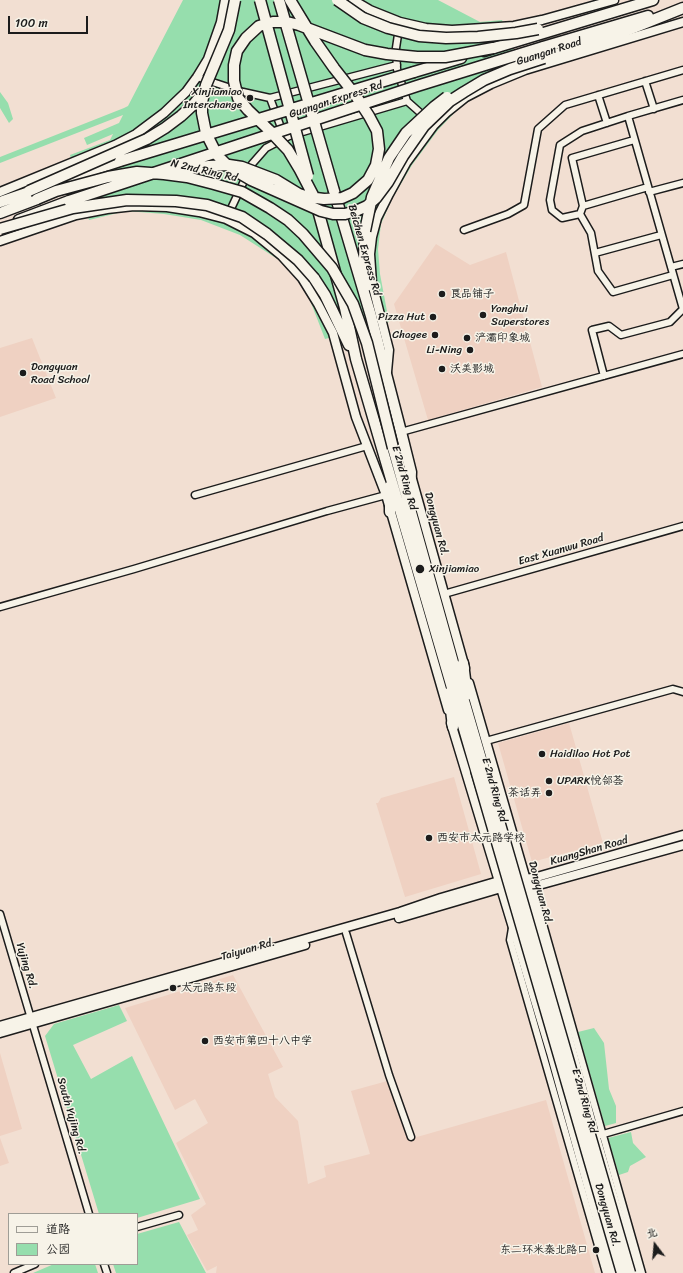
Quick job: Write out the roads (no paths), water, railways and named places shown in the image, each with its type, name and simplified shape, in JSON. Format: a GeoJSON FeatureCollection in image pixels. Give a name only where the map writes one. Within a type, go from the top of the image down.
{"type":"FeatureCollection","features":[{"type":"Feature","properties":{"kind":"highway"},"geometry":{"type":"LineString","coordinates":[[235,0],[228,30],[206,84],[202,102],[202,113],[206,133],[217,155],[239,173],[251,180],[321,211],[333,214],[345,214],[367,206],[376,198],[388,182],[403,156],[424,126],[450,101],[484,80],[510,69],[613,36],[683,7]]}},
{"type":"Feature","properties":{"kind":"highway"},"geometry":{"type":"LineString","coordinates":[[0,202],[29,192],[147,140],[181,116],[194,104],[223,63],[235,26],[240,0]]}},
{"type":"Feature","properties":{"kind":"highway"},"geometry":{"type":"LineString","coordinates":[[260,0],[313,195],[346,308],[356,359]]}},
{"type":"Feature","properties":{"kind":"highway","name":"Beichen Express Rd"},"geometry":{"type":"LineString","coordinates":[[279,0],[371,316],[401,432],[411,472],[410,509]]}},
{"type":"Feature","properties":{"kind":"highway"},"geometry":{"type":"LineString","coordinates":[[144,176],[209,166],[228,165],[255,171],[276,180],[299,194],[324,199],[342,198],[347,196],[353,193],[368,180],[376,165],[379,149],[377,131],[356,96],[315,41],[290,0]]}},
{"type":"Feature","properties":{"kind":"highway"},"geometry":{"type":"LineString","coordinates":[[337,0],[363,18],[388,28],[419,36],[446,38],[478,37],[539,31],[585,20],[650,1]]}},
{"type":"Feature","properties":{"kind":"highway","name":"Guangan Express Rd"},"geometry":{"type":"LineString","coordinates":[[0,228],[69,201],[417,86],[543,47],[683,7]]}},
{"type":"Feature","properties":{"kind":"highway"},"geometry":{"type":"LineString","coordinates":[[313,195],[288,150],[238,98],[234,81],[234,65],[237,51],[246,38],[259,26],[273,22],[287,22],[299,25],[350,46],[387,54],[417,57],[445,57],[493,48]]}},
{"type":"Feature","properties":{"kind":"highway","name":"Guangan Express Rd"},"geometry":{"type":"LineString","coordinates":[[29,192],[120,161],[493,48],[539,31]]}},
{"type":"Feature","properties":{"kind":"highway"},"geometry":{"type":"LineString","coordinates":[[371,316],[364,260],[365,231],[372,197],[389,158],[406,133],[434,107],[457,90],[520,54]]}},
{"type":"Feature","properties":{"kind":"highway","name":"N 2nd Ring Rd"},"geometry":{"type":"LineString","coordinates":[[0,213],[56,191],[108,177],[137,172],[187,177],[214,184],[242,192],[270,208],[288,220],[303,234],[332,268],[353,304],[367,343],[393,448]]}},
{"type":"Feature","properties":{"kind":"highway"},"geometry":{"type":"LineString","coordinates":[[0,228],[73,208],[127,200],[176,201],[207,205],[242,218],[267,234],[298,260],[314,278],[325,295],[356,359]]}},
{"type":"Feature","properties":{"kind":"highway","name":"E 2nd Ring Rd"},"geometry":{"type":"LineString","coordinates":[[356,359],[446,666],[480,770],[630,1273]]}},
{"type":"Feature","properties":{"kind":"highway","name":"E 2nd Ring Rd"},"geometry":{"type":"LineString","coordinates":[[393,448],[471,724],[480,770],[622,1273]]}},
{"type":"Feature","properties":{"kind":"highway"},"geometry":{"type":"LineString","coordinates":[[390,476],[390,512]]}},
{"type":"Feature","properties":{"kind":"highway"},"geometry":{"type":"LineString","coordinates":[[463,662],[471,724]]}},
{"type":"Feature","properties":{"kind":"highway"},"geometry":{"type":"LineString","coordinates":[[446,666],[453,727]]}},
{"type":"Feature","properties":{"kind":"main road"},"geometry":{"type":"LineString","coordinates":[[0,192],[115,145],[136,134],[177,102],[197,77],[208,59],[221,22],[224,0]]}},
{"type":"Feature","properties":{"kind":"main road"},"geometry":{"type":"LineString","coordinates":[[353,0],[370,10],[400,22],[426,28],[452,30],[514,26],[542,20],[600,2],[614,0]]}},
{"type":"Feature","properties":{"kind":"main road"},"geometry":{"type":"LineString","coordinates":[[613,36],[683,13]]}},
{"type":"Feature","properties":{"kind":"main road","name":"Guangan Road"},"geometry":{"type":"LineString","coordinates":[[386,378],[390,350],[372,283],[370,254],[372,238],[377,218],[406,163],[434,125],[466,97],[491,84],[525,70],[683,22]]}},
{"type":"Feature","properties":{"kind":"main road","name":"Dongyuan Rd."},"geometry":{"type":"LineString","coordinates":[[0,241],[76,215],[134,206],[167,206],[226,219],[254,233],[282,256],[302,278],[315,298],[333,333],[356,417],[386,495],[453,727],[551,1053],[572,1144],[612,1273]]}},
{"type":"Feature","properties":{"kind":"main road","name":"Dongyuan Rd."},"geometry":{"type":"LineString","coordinates":[[411,472],[463,662],[600,1136],[636,1273]]}},
{"type":"Feature","properties":{"kind":"main road","name":"KuangShan Road"},"geometry":{"type":"LineString","coordinates":[[527,884],[683,835]]}},
{"type":"Feature","properties":{"kind":"main road","name":"KuangShan Road"},"geometry":{"type":"LineString","coordinates":[[500,885],[527,884],[683,845]]}},
{"type":"Feature","properties":{"kind":"main road","name":"Taiyuan Rd."},"geometry":{"type":"LineString","coordinates":[[0,1026],[32,1020],[346,933],[500,885]]}},
{"type":"Feature","properties":{"kind":"main road","name":"Taiyuan Rd."},"geometry":{"type":"LineString","coordinates":[[0,1033],[32,1020],[395,913],[500,885]]}},
{"type":"Feature","properties":{"kind":"street"},"geometry":{"type":"LineString","coordinates":[[400,22],[396,48],[397,65],[407,101],[434,125]]}},
{"type":"Feature","properties":{"kind":"street"},"geometry":{"type":"LineString","coordinates":[[197,77],[243,92],[270,98],[397,65]]}},
{"type":"Feature","properties":{"kind":"street"},"geometry":{"type":"LineString","coordinates":[[464,230],[508,214],[524,205],[538,129],[565,105],[683,70]]}},
{"type":"Feature","properties":{"kind":"street"},"geometry":{"type":"LineString","coordinates":[[645,81],[654,109]]}},
{"type":"Feature","properties":{"kind":"street"},"geometry":{"type":"LineString","coordinates":[[598,95],[607,123]]}},
{"type":"Feature","properties":{"kind":"street"},"geometry":{"type":"LineString","coordinates":[[270,98],[285,138]]}},
{"type":"Feature","properties":{"kind":"street"},"geometry":{"type":"LineString","coordinates":[[580,214],[562,218],[552,210],[550,200],[560,145],[582,131],[683,100]]}},
{"type":"Feature","properties":{"kind":"street"},"geometry":{"type":"LineString","coordinates":[[226,219],[252,164],[266,148],[285,138],[407,101]]}},
{"type":"Feature","properties":{"kind":"street"},"geometry":{"type":"LineString","coordinates":[[604,376],[592,330],[609,326],[621,335],[670,322],[682,310],[628,116]]}},
{"type":"Feature","properties":{"kind":"street"},"geometry":{"type":"LineString","coordinates":[[580,214],[583,206],[572,158],[634,140]]}},
{"type":"Feature","properties":{"kind":"street"},"geometry":{"type":"LineString","coordinates":[[583,206],[683,183]]}},
{"type":"Feature","properties":{"kind":"street"},"geometry":{"type":"LineString","coordinates":[[580,214],[591,233],[598,271],[613,292],[673,275]]}},
{"type":"Feature","properties":{"kind":"street"},"geometry":{"type":"LineString","coordinates":[[595,253],[661,235]]}},
{"type":"Feature","properties":{"kind":"street"},"geometry":{"type":"LineString","coordinates":[[670,267],[683,264]]}},
{"type":"Feature","properties":{"kind":"street"},"geometry":{"type":"LineString","coordinates":[[401,432],[683,354]]}},
{"type":"Feature","properties":{"kind":"street"},"geometry":{"type":"LineString","coordinates":[[195,495],[366,446]]}},
{"type":"Feature","properties":{"kind":"street"},"geometry":{"type":"LineString","coordinates":[[0,607],[386,495]]}},
{"type":"Feature","properties":{"kind":"street","name":"East Xuanwu Road"},"geometry":{"type":"LineString","coordinates":[[444,594],[683,526]]}},
{"type":"Feature","properties":{"kind":"street"},"geometry":{"type":"LineString","coordinates":[[486,742],[673,689],[683,692]]}},
{"type":"Feature","properties":{"kind":"street","name":"Yujing Rd."},"geometry":{"type":"LineString","coordinates":[[0,914],[32,1020]]}},
{"type":"Feature","properties":{"kind":"street"},"geometry":{"type":"LineString","coordinates":[[346,933],[389,1075],[411,1137]]}},
{"type":"Feature","properties":{"kind":"street","name":"South Yujing Rd."},"geometry":{"type":"LineString","coordinates":[[32,1020],[89,1213]]}},
{"type":"Feature","properties":{"kind":"street"},"geometry":{"type":"LineString","coordinates":[[606,1273],[572,1144],[683,1111]]}},
{"type":"Feature","properties":{"kind":"street"},"geometry":{"type":"LineString","coordinates":[[600,1136],[642,1273]]}},
{"type":"Feature","properties":{"kind":"street"},"geometry":{"type":"LineString","coordinates":[[138,1227],[179,1215]]}},
{"type":"Feature","properties":{"kind":"street"},"geometry":{"type":"LineString","coordinates":[[14,1273],[33,1265]]}},
{"type":"Feature","properties":{"kind":"place","name":"Xinjiamiao Interchange"},"geometry":{"type":"Point","coordinates":[250,98]}},
{"type":"Feature","properties":{"kind":"place","name":"良品铺子"},"geometry":{"type":"Point","coordinates":[442,294]}},
{"type":"Feature","properties":{"kind":"place","name":"Yonghui Superstores"},"geometry":{"type":"Point","coordinates":[483,315]}},
{"type":"Feature","properties":{"kind":"place","name":"Pizza Hut"},"geometry":{"type":"Point","coordinates":[433,317]}},
{"type":"Feature","properties":{"kind":"place","name":"Chagee"},"geometry":{"type":"Point","coordinates":[435,335]}},
{"type":"Feature","properties":{"kind":"place","name":"浐灞印象城"},"geometry":{"type":"Point","coordinates":[467,338]}},
{"type":"Feature","properties":{"kind":"place","name":"Li-Ning"},"geometry":{"type":"Point","coordinates":[470,350]}},
{"type":"Feature","properties":{"kind":"place","name":"沃美影城"},"geometry":{"type":"Point","coordinates":[442,369]}},
{"type":"Feature","properties":{"kind":"place","name":"Dongyuan Road School"},"geometry":{"type":"Point","coordinates":[23,373]}},
{"type":"Feature","properties":{"kind":"place","name":"Xinjiamiao"},"geometry":{"type":"Point","coordinates":[420,569]}},
{"type":"Feature","properties":{"kind":"place","name":"Haidilao Hot Pot"},"geometry":{"type":"Point","coordinates":[542,754]}},
{"type":"Feature","properties":{"kind":"place","name":"UPARK悦邻荟"},"geometry":{"type":"Point","coordinates":[549,781]}},
{"type":"Feature","properties":{"kind":"place","name":"茶话弄"},"geometry":{"type":"Point","coordinates":[549,793]}},
{"type":"Feature","properties":{"kind":"place","name":"西安市太元路学校"},"geometry":{"type":"Point","coordinates":[429,838]}},
{"type":"Feature","properties":{"kind":"place","name":"太元路东段"},"geometry":{"type":"Point","coordinates":[173,988]}},
{"type":"Feature","properties":{"kind":"place","name":"西安市第四十八中学"},"geometry":{"type":"Point","coordinates":[205,1041]}},
{"type":"Feature","properties":{"kind":"place","name":"东二环米秦北路口"},"geometry":{"type":"Point","coordinates":[596,1250]}}]}
